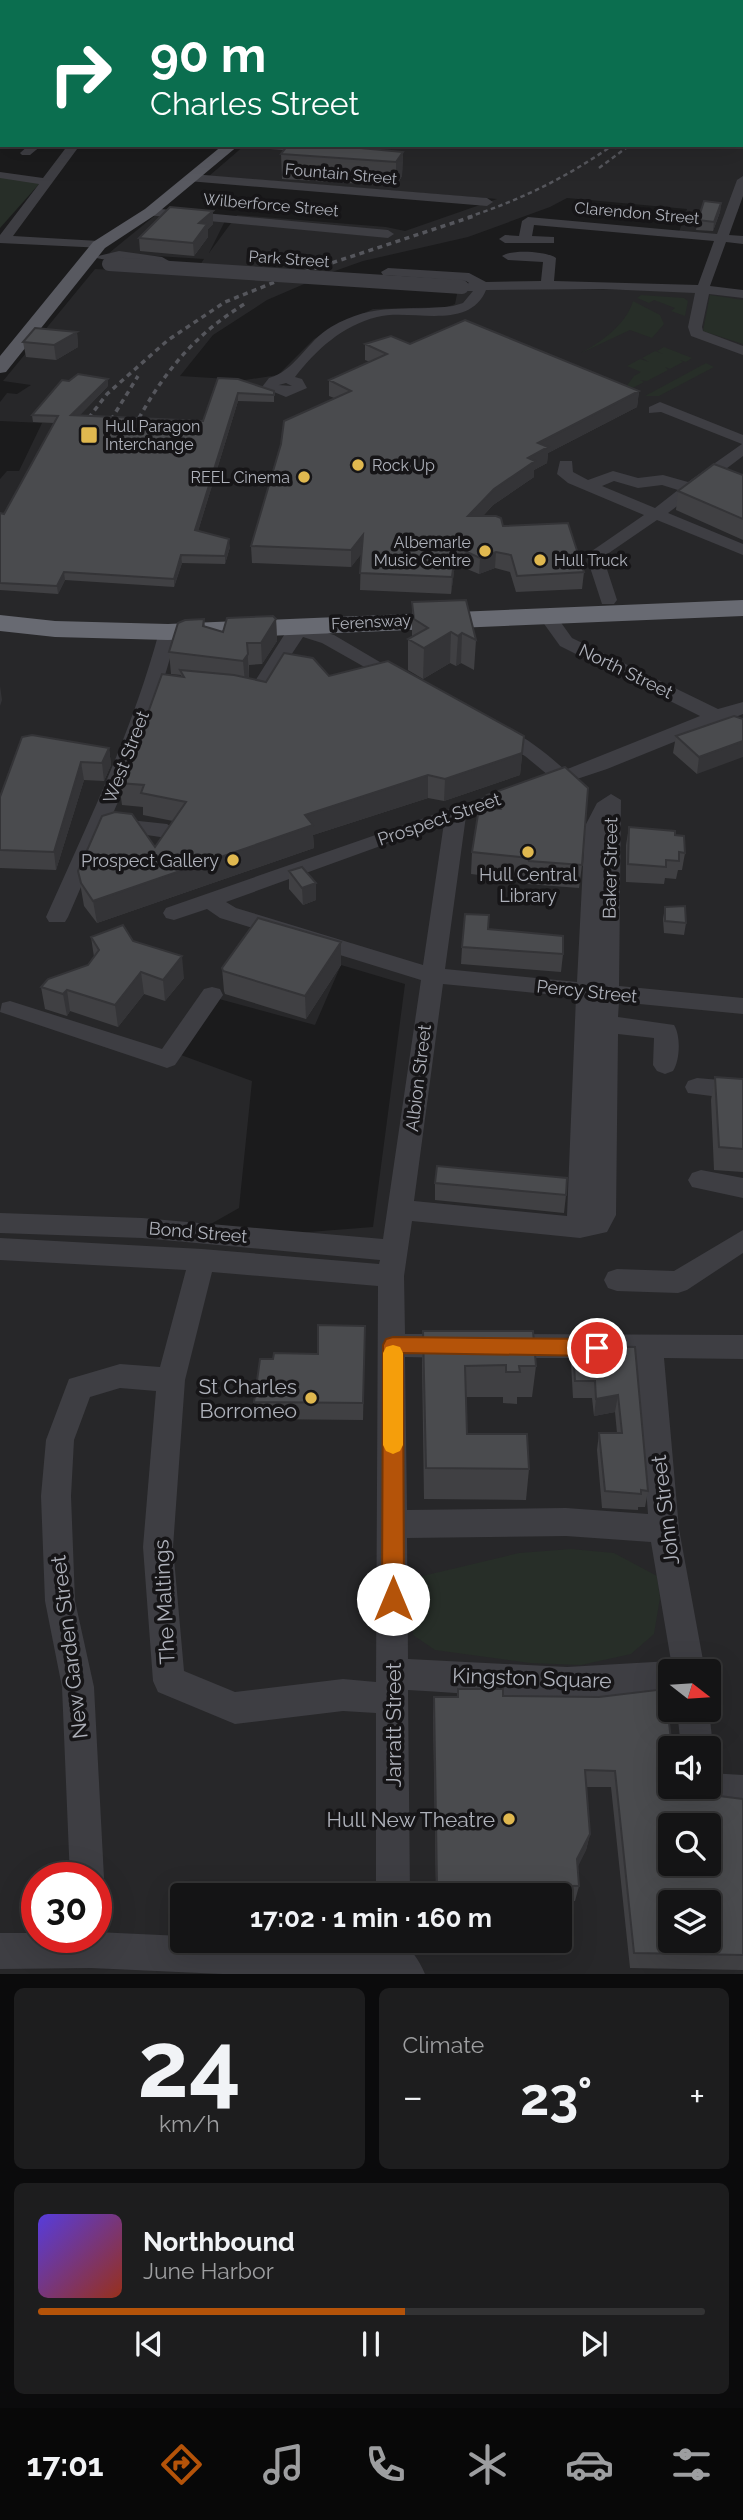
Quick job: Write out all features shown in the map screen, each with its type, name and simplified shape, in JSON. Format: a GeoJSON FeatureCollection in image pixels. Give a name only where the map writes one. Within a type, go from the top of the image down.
{"type":"FeatureCollection","features":[{"type":"Feature","properties":{"kind":"highway","name":"Ferensway"},"geometry":{"type":"LineString","coordinates":[[0,612],[156,618],[743,593]]}},
{"type":"Feature","properties":{"kind":"highway","name":"Ferensway"},"geometry":{"type":"LineString","coordinates":[[0,623],[55,629],[167,632],[546,614],[743,608]]}},
{"type":"Feature","properties":{"kind":"main road"},"geometry":{"type":"LineString","coordinates":[[0,368],[48,312],[101,258],[150,212],[230,147]]}},
{"type":"Feature","properties":{"kind":"street"},"geometry":{"type":"LineString","coordinates":[[73,147],[1,242],[13,245],[18,240],[101,258]]}},
{"type":"Feature","properties":{"kind":"street"},"geometry":{"type":"LineString","coordinates":[[281,147],[327,151]]}},
{"type":"Feature","properties":{"kind":"street"},"geometry":{"type":"LineString","coordinates":[[4,176],[47,182]]}},
{"type":"Feature","properties":{"kind":"street","name":"Fountain Street"},"geometry":{"type":"LineString","coordinates":[[192,178],[487,202]]}},
{"type":"Feature","properties":{"kind":"street"},"geometry":{"type":"LineString","coordinates":[[743,180],[739,203],[703,288],[696,333],[743,351]]}},
{"type":"Feature","properties":{"kind":"street","name":"Wilberforce Street"},"geometry":{"type":"LineString","coordinates":[[150,212],[388,234]]}},
{"type":"Feature","properties":{"kind":"street","name":"Clarendon Street"},"geometry":{"type":"LineString","coordinates":[[524,240],[528,221],[743,240]]}},
{"type":"Feature","properties":{"kind":"street"},"geometry":{"type":"LineString","coordinates":[[505,239],[549,240]]}},
{"type":"Feature","properties":{"kind":"street"},"geometry":{"type":"LineString","coordinates":[[508,256],[550,258],[547,284]]}},
{"type":"Feature","properties":{"kind":"street","name":"Park Street"},"geometry":{"type":"LineString","coordinates":[[101,258],[268,268]]}},
{"type":"Feature","properties":{"kind":"street","name":"Park Street"},"geometry":{"type":"LineString","coordinates":[[101,258],[462,287],[547,284],[703,288],[743,294]]}},
{"type":"Feature","properties":{"kind":"street","name":"Park Street"},"geometry":{"type":"LineString","coordinates":[[388,272],[469,277],[481,287]]}},
{"type":"Feature","properties":{"kind":"street"},"geometry":{"type":"LineString","coordinates":[[286,379],[317,343],[344,325],[383,311],[445,311],[471,306],[479,299],[481,287]]}},
{"type":"Feature","properties":{"kind":"street"},"geometry":{"type":"LineString","coordinates":[[654,410],[660,406],[743,440]]}},
{"type":"Feature","properties":{"kind":"street"},"geometry":{"type":"LineString","coordinates":[[608,600],[594,555],[659,512],[743,449]]}},
{"type":"Feature","properties":{"kind":"street"},"geometry":{"type":"LineString","coordinates":[[566,464],[565,474],[743,550]]}},
{"type":"Feature","properties":{"kind":"street"},"geometry":{"type":"LineString","coordinates":[[590,485],[613,476],[638,483],[663,480],[690,488]]}},
{"type":"Feature","properties":{"kind":"street","name":"North Street"},"geometry":{"type":"LineString","coordinates":[[546,614],[566,642],[716,716]]}},
{"type":"Feature","properties":{"kind":"street"},"geometry":{"type":"LineString","coordinates":[[215,687],[257,692],[292,636],[293,628],[328,639],[416,688]]}},
{"type":"Feature","properties":{"kind":"street","name":"West Street"},"geometry":{"type":"LineString","coordinates":[[57,916],[101,823],[119,758],[164,682],[167,632]]}},
{"type":"Feature","properties":{"kind":"street","name":"Prospect Street"},"geometry":{"type":"LineString","coordinates":[[174,913],[211,902],[456,812],[600,765],[716,716],[743,708]]}},
{"type":"Feature","properties":{"kind":"street"},"geometry":{"type":"LineString","coordinates":[[475,720],[532,752],[562,777]]}},
{"type":"Feature","properties":{"kind":"street","name":"Baker Street"},"geometry":{"type":"LineString","coordinates":[[596,992],[595,826],[602,810],[611,800],[596,992],[580,1228],[598,1225],[603,1214],[606,1024],[596,992]]}},
{"type":"Feature","properties":{"kind":"street","name":"Albion Street"},"geometry":{"type":"LineString","coordinates":[[393,1345],[391,1276],[402,1210],[431,975],[456,812]]}},
{"type":"Feature","properties":{"kind":"street"},"geometry":{"type":"LineString","coordinates":[[101,823],[167,831]]}},
{"type":"Feature","properties":{"kind":"street","name":"Percy Street"},"geometry":{"type":"LineString","coordinates":[[211,902],[228,913],[431,975],[743,1006]]}},
{"type":"Feature","properties":{"kind":"street"},"geometry":{"type":"LineString","coordinates":[[10,1009],[167,1059],[212,995]]}},
{"type":"Feature","properties":{"kind":"street"},"geometry":{"type":"LineString","coordinates":[[606,1024],[666,1031],[665,1065]]}},
{"type":"Feature","properties":{"kind":"street"},"geometry":{"type":"LineString","coordinates":[[697,1087],[743,1091]]}},
{"type":"Feature","properties":{"kind":"street"},"geometry":{"type":"LineString","coordinates":[[701,1180],[743,1188]]}},
{"type":"Feature","properties":{"kind":"street"},"geometry":{"type":"LineString","coordinates":[[402,1210],[580,1228]]}},
{"type":"Feature","properties":{"kind":"street","name":"Bond Street"},"geometry":{"type":"LineString","coordinates":[[0,1223],[89,1223],[210,1232],[379,1250],[396,1249]]}},
{"type":"Feature","properties":{"kind":"street"},"geometry":{"type":"LineString","coordinates":[[617,1280],[678,1282],[743,1240]]}},
{"type":"Feature","properties":{"kind":"street","name":"Bond Street"},"geometry":{"type":"LineString","coordinates":[[0,1249],[202,1260],[391,1276]]}},
{"type":"Feature","properties":{"kind":"street"},"geometry":{"type":"LineString","coordinates":[[171,1380],[202,1260]]}},
{"type":"Feature","properties":{"kind":"street"},"geometry":{"type":"LineString","coordinates":[[393,1345],[743,1347]]}},
{"type":"Feature","properties":{"kind":"street","name":"Jarratt Street"},"geometry":{"type":"LineString","coordinates":[[393,1345],[393,1883]]}},
{"type":"Feature","properties":{"kind":"street","name":"John Street"},"geometry":{"type":"LineString","coordinates":[[649,1348],[664,1529],[687,1659]]}},
{"type":"Feature","properties":{"kind":"street","name":"New Garden Street"},"geometry":{"type":"LineString","coordinates":[[86,1862],[78,1687],[60,1601],[56,1496],[60,1440],[79,1388],[120,1376],[171,1380]]}},
{"type":"Feature","properties":{"kind":"street","name":"The Maltings"},"geometry":{"type":"LineString","coordinates":[[171,1380],[158,1547],[169,1681],[235,1708],[394,1686]]}},
{"type":"Feature","properties":{"kind":"street"},"geometry":{"type":"LineString","coordinates":[[393,1524],[566,1522],[664,1529]]}},
{"type":"Feature","properties":{"kind":"street","name":"Kingston Square"},"geometry":{"type":"LineString","coordinates":[[394,1686],[658,1678]]}},
{"type":"Feature","properties":{"kind":"street"},"geometry":{"type":"LineString","coordinates":[[721,1791],[743,1792]]}},
{"type":"Feature","properties":{"kind":"street"},"geometry":{"type":"LineString","coordinates":[[112,1946],[325,1968],[397,1957]]}},
{"type":"Feature","properties":{"kind":"street"},"geometry":{"type":"LineString","coordinates":[[0,1951],[21,1949]]}},
{"type":"Feature","properties":{"kind":"shaded area"},"geometry":{"type":"Polygon","coordinates":[[[243,147],[743,147],[743,194],[737,213],[725,213],[718,236],[679,232],[687,209],[567,198],[550,207],[468,237],[363,261],[267,300],[213,335],[180,376],[245,380],[278,375],[314,339],[339,324],[373,309],[447,307],[455,304],[457,294],[452,288],[697,290],[743,297],[743,1974],[0,1974],[0,479],[7,471],[19,471],[42,423],[0,421],[0,402],[7,393],[17,394],[31,385],[3,381],[95,269],[194,274],[204,259],[109,253],[158,213],[225,221],[209,253],[237,215],[386,227],[405,231],[497,199],[209,176],[243,147]],[[341,965],[315,1025],[219,999],[181,1055],[252,1081],[239,1208],[179,1242],[373,1227],[405,984],[341,965]]]}},
{"type":"Feature","properties":{"kind":"shaded area"},"geometry":{"type":"Polygon","coordinates":[[[0,177],[40,183],[0,228],[0,177]]]}},
{"type":"Feature","properties":{"kind":"shaded area"},"geometry":{"type":"Polygon","coordinates":[[[641,295],[684,298],[688,301],[685,316],[671,311],[675,308],[654,300],[649,303],[637,298],[641,295]]]}},
{"type":"Feature","properties":{"kind":"shaded area"},"geometry":{"type":"Polygon","coordinates":[[[710,295],[743,300],[743,344],[703,331],[710,295]]]}},
{"type":"Feature","properties":{"kind":"shaded area"},"geometry":{"type":"Polygon","coordinates":[[[633,301],[660,315],[664,324],[652,338],[630,330],[581,353],[619,325],[633,301]]]}},
{"type":"Feature","properties":{"kind":"shaded area"},"geometry":{"type":"Polygon","coordinates":[[[664,347],[692,358],[686,362],[680,360],[683,362],[670,369],[665,367],[668,370],[647,381],[640,380],[644,382],[629,390],[625,388],[634,376],[641,372],[627,366],[640,359],[649,362],[642,358],[655,351],[663,354],[657,351],[664,347]]]}},
{"type":"Feature","properties":{"kind":"shaded area"},"geometry":{"type":"Polygon","coordinates":[[[706,363],[714,367],[659,396],[645,396],[706,363]]]}},
{"type":"Feature","properties":{"kind":"shaded area"},"geometry":{"type":"Polygon","coordinates":[[[571,1549],[614,1553],[657,1576],[660,1598],[654,1634],[631,1654],[581,1665],[530,1663],[435,1650],[413,1635],[414,1578],[519,1553],[571,1549]]]}},
{"type":"Feature","properties":{"kind":"building"},"geometry":{"type":"Polygon","coordinates":[[[286,147],[349,147],[403,152],[396,162],[281,154],[286,147]]]}},
{"type":"Feature","properties":{"kind":"building"},"geometry":{"type":"Polygon","coordinates":[[[704,201],[721,203],[714,222],[698,220],[704,201]]]}},
{"type":"Feature","properties":{"kind":"building"},"geometry":{"type":"Polygon","coordinates":[[[170,207],[213,211],[199,223],[207,224],[193,243],[139,238],[170,207]]]}},
{"type":"Feature","properties":{"kind":"building"},"geometry":{"type":"Polygon","coordinates":[[[465,320],[639,391],[538,443],[548,447],[528,458],[535,461],[494,489],[468,516],[496,516],[501,518],[503,526],[568,523],[584,572],[517,576],[511,555],[496,552],[480,558],[456,547],[452,577],[360,573],[363,535],[351,550],[251,546],[281,444],[284,421],[351,391],[329,380],[387,354],[365,344],[391,336],[410,344],[465,320]]]}},
{"type":"Feature","properties":{"kind":"building"},"geometry":{"type":"Polygon","coordinates":[[[35,328],[77,332],[54,345],[23,342],[35,328]]]}},
{"type":"Feature","properties":{"kind":"building","name":"Hull Paragon Interchange"},"geometry":{"type":"Polygon","coordinates":[[[78,374],[108,379],[71,415],[203,421],[218,378],[238,379],[274,391],[274,395],[238,393],[195,530],[229,539],[225,556],[181,555],[174,579],[64,572],[57,586],[0,583],[0,513],[4,514],[58,416],[32,415],[62,380],[69,381],[78,374]]]}},
{"type":"Feature","properties":{"kind":"building"},"geometry":{"type":"Polygon","coordinates":[[[714,464],[743,475],[743,519],[678,491],[714,464]]]}},
{"type":"Feature","properties":{"kind":"building"},"geometry":{"type":"Polygon","coordinates":[[[466,600],[476,640],[462,633],[458,636],[451,632],[424,648],[408,639],[428,628],[414,619],[412,602],[466,600]]]}},
{"type":"Feature","properties":{"kind":"building"},"geometry":{"type":"Polygon","coordinates":[[[273,616],[276,619],[261,643],[247,643],[248,654],[243,661],[169,652],[178,623],[185,620],[204,619],[203,626],[223,632],[227,618],[273,616]]]}},
{"type":"Feature","properties":{"kind":"building"},"geometry":{"type":"Polygon","coordinates":[[[284,653],[313,658],[329,676],[388,661],[524,736],[522,753],[445,779],[428,775],[305,815],[313,825],[93,901],[81,883],[78,871],[102,816],[115,812],[132,814],[155,847],[186,802],[141,793],[144,785],[119,783],[131,760],[125,759],[131,745],[136,746],[162,674],[184,677],[180,670],[234,675],[266,682],[284,653]]]}},
{"type":"Feature","properties":{"kind":"building"},"geometry":{"type":"Polygon","coordinates":[[[734,716],[743,719],[743,741],[699,757],[676,736],[734,716]]]}},
{"type":"Feature","properties":{"kind":"building"},"geometry":{"type":"Polygon","coordinates":[[[32,735],[109,748],[102,763],[81,762],[54,852],[0,850],[0,797],[22,737],[32,735]]]}},
{"type":"Feature","properties":{"kind":"building","name":"Hull Central Library"},"geometry":{"type":"Polygon","coordinates":[[[565,767],[588,788],[582,865],[529,861],[529,858],[472,852],[479,808],[500,809],[487,795],[565,767]]]}},
{"type":"Feature","properties":{"kind":"building"},"geometry":{"type":"Polygon","coordinates":[[[629,827],[675,831],[675,835],[684,836],[685,853],[679,852],[679,861],[666,860],[666,867],[628,864],[629,827]]]}},
{"type":"Feature","properties":{"kind":"building"},"geometry":{"type":"Polygon","coordinates":[[[302,867],[316,883],[302,888],[289,871],[302,867]]]}},
{"type":"Feature","properties":{"kind":"building"},"geometry":{"type":"Polygon","coordinates":[[[685,906],[686,923],[665,921],[665,907],[685,906]]]}},
{"type":"Feature","properties":{"kind":"building"},"geometry":{"type":"Polygon","coordinates":[[[465,914],[489,915],[488,929],[563,936],[563,954],[462,947],[465,914]]]}},
{"type":"Feature","properties":{"kind":"building"},"geometry":{"type":"Polygon","coordinates":[[[258,918],[341,942],[305,996],[223,971],[222,968],[258,918]]]}},
{"type":"Feature","properties":{"kind":"building"},"geometry":{"type":"Polygon","coordinates":[[[123,925],[133,941],[182,956],[163,980],[141,972],[115,1005],[67,990],[63,994],[41,987],[48,979],[88,965],[99,950],[91,937],[123,925]]]}},
{"type":"Feature","properties":{"kind":"building"},"geometry":{"type":"Polygon","coordinates":[[[715,1077],[743,1079],[743,1149],[719,1147],[715,1077]]]}},
{"type":"Feature","properties":{"kind":"building"},"geometry":{"type":"Polygon","coordinates":[[[437,1166],[567,1178],[566,1195],[435,1183],[437,1166]]]}},
{"type":"Feature","properties":{"kind":"building","name":"St Charles Borromeo"},"geometry":{"type":"Polygon","coordinates":[[[318,1325],[365,1326],[363,1403],[254,1402],[260,1359],[273,1359],[274,1353],[318,1354],[318,1325]]]}},
{"type":"Feature","properties":{"kind":"building"},"geometry":{"type":"Polygon","coordinates":[[[423,1331],[533,1331],[536,1366],[519,1366],[520,1372],[506,1372],[506,1365],[465,1366],[467,1434],[527,1434],[529,1469],[426,1468],[423,1331]]]}},
{"type":"Feature","properties":{"kind":"building"},"geometry":{"type":"Polygon","coordinates":[[[573,1346],[635,1347],[648,1491],[641,1490],[641,1494],[605,1491],[599,1433],[622,1433],[618,1395],[596,1399],[595,1381],[575,1381],[573,1346]]]}},
{"type":"Feature","properties":{"kind":"building"},"geometry":{"type":"Polygon","coordinates":[[[458,1689],[503,1689],[503,1696],[599,1697],[658,1690],[658,1722],[669,1722],[671,1736],[658,1736],[658,1799],[721,1799],[721,1796],[743,1799],[743,1955],[634,1953],[615,1771],[585,1770],[590,1834],[577,1859],[579,1886],[572,1886],[572,1883],[437,1883],[434,1697],[458,1697],[458,1689]]]}},
{"type":"Feature","properties":{"kind":"railway"},"geometry":{"type":"LineString","coordinates":[[468,217],[543,187],[610,147]]}},
{"type":"Feature","properties":{"kind":"railway"},"geometry":{"type":"LineString","coordinates":[[599,168],[627,147]]}},
{"type":"Feature","properties":{"kind":"railway"},"geometry":{"type":"LineString","coordinates":[[77,433],[107,394],[168,340],[225,302],[280,280],[474,216]]}},
{"type":"Feature","properties":{"kind":"railway"},"geometry":{"type":"LineString","coordinates":[[130,435],[153,395],[179,360],[210,329],[248,302]]}},
{"type":"Feature","properties":{"kind":"railway"},"geometry":{"type":"LineString","coordinates":[[101,436],[138,376]]}},
{"type":"Feature","properties":{"kind":"slow traffic"},"geometry":{"type":"LineString","coordinates":[[393,1353],[393,1445]]}},
{"type":"Feature","properties":{"kind":"place","name":"Hull Paragon Interchange"},"geometry":{"type":"Point","coordinates":[89,435]}},
{"type":"Feature","properties":{"kind":"place","name":"Rock Up"},"geometry":{"type":"Point","coordinates":[358,465]}},
{"type":"Feature","properties":{"kind":"place","name":"REEL Cinema"},"geometry":{"type":"Point","coordinates":[304,477]}},
{"type":"Feature","properties":{"kind":"place","name":"Albemarle Music Centre"},"geometry":{"type":"Point","coordinates":[485,551]}},
{"type":"Feature","properties":{"kind":"place","name":"Hull Truck"},"geometry":{"type":"Point","coordinates":[540,560]}},
{"type":"Feature","properties":{"kind":"place","name":"Hull Central Library"},"geometry":{"type":"Point","coordinates":[528,852]}},
{"type":"Feature","properties":{"kind":"place","name":"Prospect Gallery"},"geometry":{"type":"Point","coordinates":[233,860]}},
{"type":"Feature","properties":{"kind":"place","name":"St Charles Borromeo"},"geometry":{"type":"Point","coordinates":[311,1398]}},
{"type":"Feature","properties":{"kind":"place","name":"Hull New Theatre"},"geometry":{"type":"Point","coordinates":[509,1819]}},
{"type":"Feature","properties":{"kind":"route"},"geometry":{"type":"LineString","coordinates":[[393,1599],[393,1345],[597,1348]]}}]}
